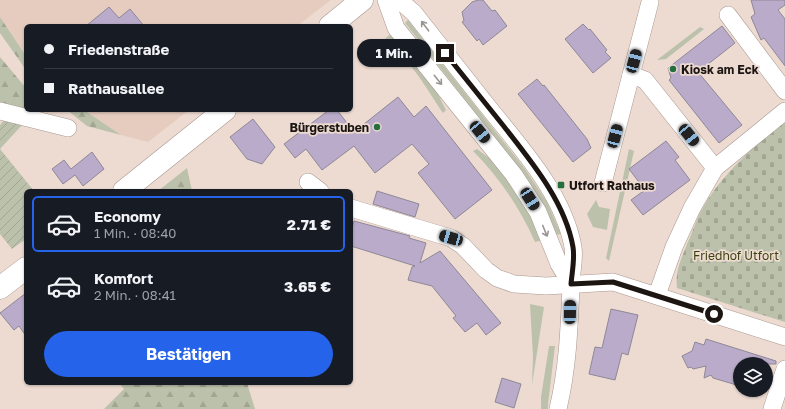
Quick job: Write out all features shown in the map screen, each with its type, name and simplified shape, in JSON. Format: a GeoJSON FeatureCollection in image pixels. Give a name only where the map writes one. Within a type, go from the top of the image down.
{"type":"FeatureCollection","features":[{"type":"Feature","properties":{"kind":"main road"},"geometry":{"type":"LineString","coordinates":[[332,24],[362,0]]}},
{"type":"Feature","properties":{"kind":"main road"},"geometry":{"type":"LineString","coordinates":[[126,189],[223,112]]}},
{"type":"Feature","properties":{"kind":"main road"},"geometry":{"type":"LineString","coordinates":[[0,288],[24,270]]}},
{"type":"Feature","properties":{"kind":"street"},"geometry":{"type":"LineString","coordinates":[[386,0],[396,28],[514,175],[538,212],[559,264],[571,284]]}},
{"type":"Feature","properties":{"kind":"street"},"geometry":{"type":"LineString","coordinates":[[399,0],[414,13],[520,148],[558,204],[568,228],[573,248],[570,325],[566,374],[558,409]]}},
{"type":"Feature","properties":{"kind":"street"},"geometry":{"type":"LineString","coordinates":[[603,183],[650,2]]}},
{"type":"Feature","properties":{"kind":"street"},"geometry":{"type":"LineString","coordinates":[[728,15],[785,91]]}},
{"type":"Feature","properties":{"kind":"street"},"geometry":{"type":"LineString","coordinates":[[631,75],[645,80],[715,168]]}},
{"type":"Feature","properties":{"kind":"street"},"geometry":{"type":"LineString","coordinates":[[0,110],[68,128]]}},
{"type":"Feature","properties":{"kind":"street"},"geometry":{"type":"LineString","coordinates":[[657,295],[674,247],[692,208],[715,168],[785,111]]}},
{"type":"Feature","properties":{"kind":"street"},"geometry":{"type":"LineString","coordinates":[[353,209],[451,238],[463,246],[486,270],[497,278],[514,284],[528,286],[613,282],[785,337]]}},
{"type":"Feature","properties":{"kind":"street"},"geometry":{"type":"LineString","coordinates":[[772,409],[785,369]]}},
{"type":"Feature","properties":{"kind":"shaded area"},"geometry":{"type":"Polygon","coordinates":[[[0,0],[331,0],[300,24],[24,24],[24,53],[0,17],[0,0]]]}},
{"type":"Feature","properties":{"kind":"shaded area"},"geometry":{"type":"Polygon","coordinates":[[[87,112],[186,112],[148,142],[121,135],[87,112]]]}},
{"type":"Feature","properties":{"kind":"green space"},"geometry":{"type":"Polygon","coordinates":[[[0,17],[24,53],[24,67],[0,33],[0,17]]]}},
{"type":"Feature","properties":{"kind":"green space"},"geometry":{"type":"Polygon","coordinates":[[[408,20],[525,169],[547,202],[561,234],[556,235],[543,206],[527,179],[405,23],[408,20]]]}},
{"type":"Feature","properties":{"kind":"green space"},"geometry":{"type":"Polygon","coordinates":[[[700,27],[704,29],[666,59],[657,60],[700,27]]]}},
{"type":"Feature","properties":{"kind":"green space"},"geometry":{"type":"Polygon","coordinates":[[[389,35],[395,38],[433,85],[446,110],[443,113],[425,85],[411,67],[396,51],[386,45],[385,39],[389,35]]]}},
{"type":"Feature","properties":{"kind":"green space"},"geometry":{"type":"Polygon","coordinates":[[[0,57],[24,86],[24,109],[0,103],[0,57]]]}},
{"type":"Feature","properties":{"kind":"green space"},"geometry":{"type":"Polygon","coordinates":[[[70,112],[87,112],[121,135],[87,126],[70,112]]]}},
{"type":"Feature","properties":{"kind":"green space"},"geometry":{"type":"Polygon","coordinates":[[[4,120],[23,124],[0,149],[0,125],[4,120]]]}},
{"type":"Feature","properties":{"kind":"green space","name":"Friedhof Utfort"},"geometry":{"type":"Polygon","coordinates":[[[785,120],[785,322],[677,288],[677,282],[679,266],[683,255],[698,217],[708,199],[727,174],[785,120]]]}},
{"type":"Feature","properties":{"kind":"green space"},"geometry":{"type":"Polygon","coordinates":[[[0,149],[32,189],[24,189],[24,240],[12,249],[0,234],[0,149]]]}},
{"type":"Feature","properties":{"kind":"green space"},"geometry":{"type":"Polygon","coordinates":[[[477,149],[493,161],[521,194],[543,240],[535,242],[516,205],[492,171],[473,151],[477,149]]]}},
{"type":"Feature","properties":{"kind":"green space"},"geometry":{"type":"Polygon","coordinates":[[[629,149],[634,151],[609,261],[606,258],[629,149]]]}},
{"type":"Feature","properties":{"kind":"green space"},"geometry":{"type":"Polygon","coordinates":[[[187,168],[192,189],[161,189],[187,168]]]}},
{"type":"Feature","properties":{"kind":"green space"},"geometry":{"type":"Polygon","coordinates":[[[596,200],[599,207],[610,209],[607,230],[593,227],[587,214],[596,200]]]}},
{"type":"Feature","properties":{"kind":"green space"},"geometry":{"type":"Polygon","coordinates":[[[530,304],[544,307],[532,385],[533,356],[530,304]]]}},
{"type":"Feature","properties":{"kind":"green space"},"geometry":{"type":"Polygon","coordinates":[[[549,346],[555,346],[548,409],[541,409],[541,397],[549,346]]]}},
{"type":"Feature","properties":{"kind":"green space"},"geometry":{"type":"Polygon","coordinates":[[[121,385],[248,385],[255,409],[104,409],[124,389],[121,385]]]}},
{"type":"Feature","properties":{"kind":"building"},"geometry":{"type":"Polygon","coordinates":[[[483,0],[492,11],[495,10],[507,26],[483,45],[479,39],[477,41],[462,22],[464,21],[462,12],[472,2],[483,0]]]}},
{"type":"Feature","properties":{"kind":"building"},"geometry":{"type":"Polygon","coordinates":[[[751,0],[785,0],[785,5],[778,10],[785,19],[785,66],[764,38],[761,40],[751,17],[755,14],[751,0]]]}},
{"type":"Feature","properties":{"kind":"building"},"geometry":{"type":"Polygon","coordinates":[[[109,7],[119,18],[130,9],[142,24],[88,24],[109,7]]]}},
{"type":"Feature","properties":{"kind":"building"},"geometry":{"type":"Polygon","coordinates":[[[583,24],[589,30],[590,29],[607,50],[605,52],[611,58],[593,73],[565,39],[583,24]]]}},
{"type":"Feature","properties":{"kind":"building"},"geometry":{"type":"Polygon","coordinates":[[[722,26],[735,43],[698,72],[742,125],[719,143],[669,80],[671,78],[668,68],[722,26]]]}},
{"type":"Feature","properties":{"kind":"building"},"geometry":{"type":"Polygon","coordinates":[[[537,79],[543,86],[544,85],[587,139],[591,148],[573,162],[518,94],[537,79]]]}},
{"type":"Feature","properties":{"kind":"building"},"geometry":{"type":"Polygon","coordinates":[[[398,97],[414,117],[426,106],[492,190],[455,219],[418,173],[429,164],[412,144],[375,173],[354,146],[322,170],[306,149],[295,158],[284,144],[326,112],[339,112],[354,132],[398,97]]]}},
{"type":"Feature","properties":{"kind":"building"},"geometry":{"type":"Polygon","coordinates":[[[253,119],[275,147],[262,164],[247,159],[230,137],[253,119]]]}},
{"type":"Feature","properties":{"kind":"building"},"geometry":{"type":"Polygon","coordinates":[[[666,141],[679,157],[675,160],[690,180],[643,215],[631,200],[645,190],[629,169],[666,141]]]}},
{"type":"Feature","properties":{"kind":"building"},"geometry":{"type":"Polygon","coordinates":[[[92,152],[104,169],[83,186],[75,175],[63,184],[52,169],[64,160],[71,169],[92,152]]]}},
{"type":"Feature","properties":{"kind":"building"},"geometry":{"type":"Polygon","coordinates":[[[377,191],[419,204],[415,217],[373,204],[377,191]]]}},
{"type":"Feature","properties":{"kind":"building"},"geometry":{"type":"Polygon","coordinates":[[[354,221],[410,236],[409,238],[426,243],[420,263],[440,251],[501,323],[486,335],[477,323],[465,332],[453,318],[456,316],[432,286],[408,280],[412,267],[415,266],[353,247],[354,221]]]}},
{"type":"Feature","properties":{"kind":"building"},"geometry":{"type":"Polygon","coordinates":[[[24,295],[24,333],[19,326],[14,330],[0,313],[24,295]]]}},
{"type":"Feature","properties":{"kind":"building"},"geometry":{"type":"Polygon","coordinates":[[[611,309],[638,315],[628,355],[622,353],[615,380],[589,374],[595,347],[602,348],[611,309]]]}},
{"type":"Feature","properties":{"kind":"building"},"geometry":{"type":"Polygon","coordinates":[[[706,339],[763,357],[733,357],[733,384],[713,378],[711,375],[704,378],[706,366],[693,369],[691,367],[688,368],[682,356],[692,351],[695,342],[704,345],[706,339]]]}},
{"type":"Feature","properties":{"kind":"building"},"geometry":{"type":"Polygon","coordinates":[[[773,360],[776,361],[776,364],[773,364],[773,360]]]}},
{"type":"Feature","properties":{"kind":"building"},"geometry":{"type":"Polygon","coordinates":[[[502,378],[521,384],[514,408],[495,402],[502,378]]]}},
{"type":"Feature","properties":{"kind":"place","name":"Kiosk am Eck"},"geometry":{"type":"Point","coordinates":[673,69]}},
{"type":"Feature","properties":{"kind":"place","name":"Bürgerstuben"},"geometry":{"type":"Point","coordinates":[377,127]}},
{"type":"Feature","properties":{"kind":"place","name":"Utfort Rathaus"},"geometry":{"type":"Point","coordinates":[561,185]}},
{"type":"Feature","properties":{"kind":"route"},"geometry":{"type":"LineString","coordinates":[[445,53],[538,172],[558,204],[568,228],[573,248],[571,284],[613,282],[714,314]]}}]}
